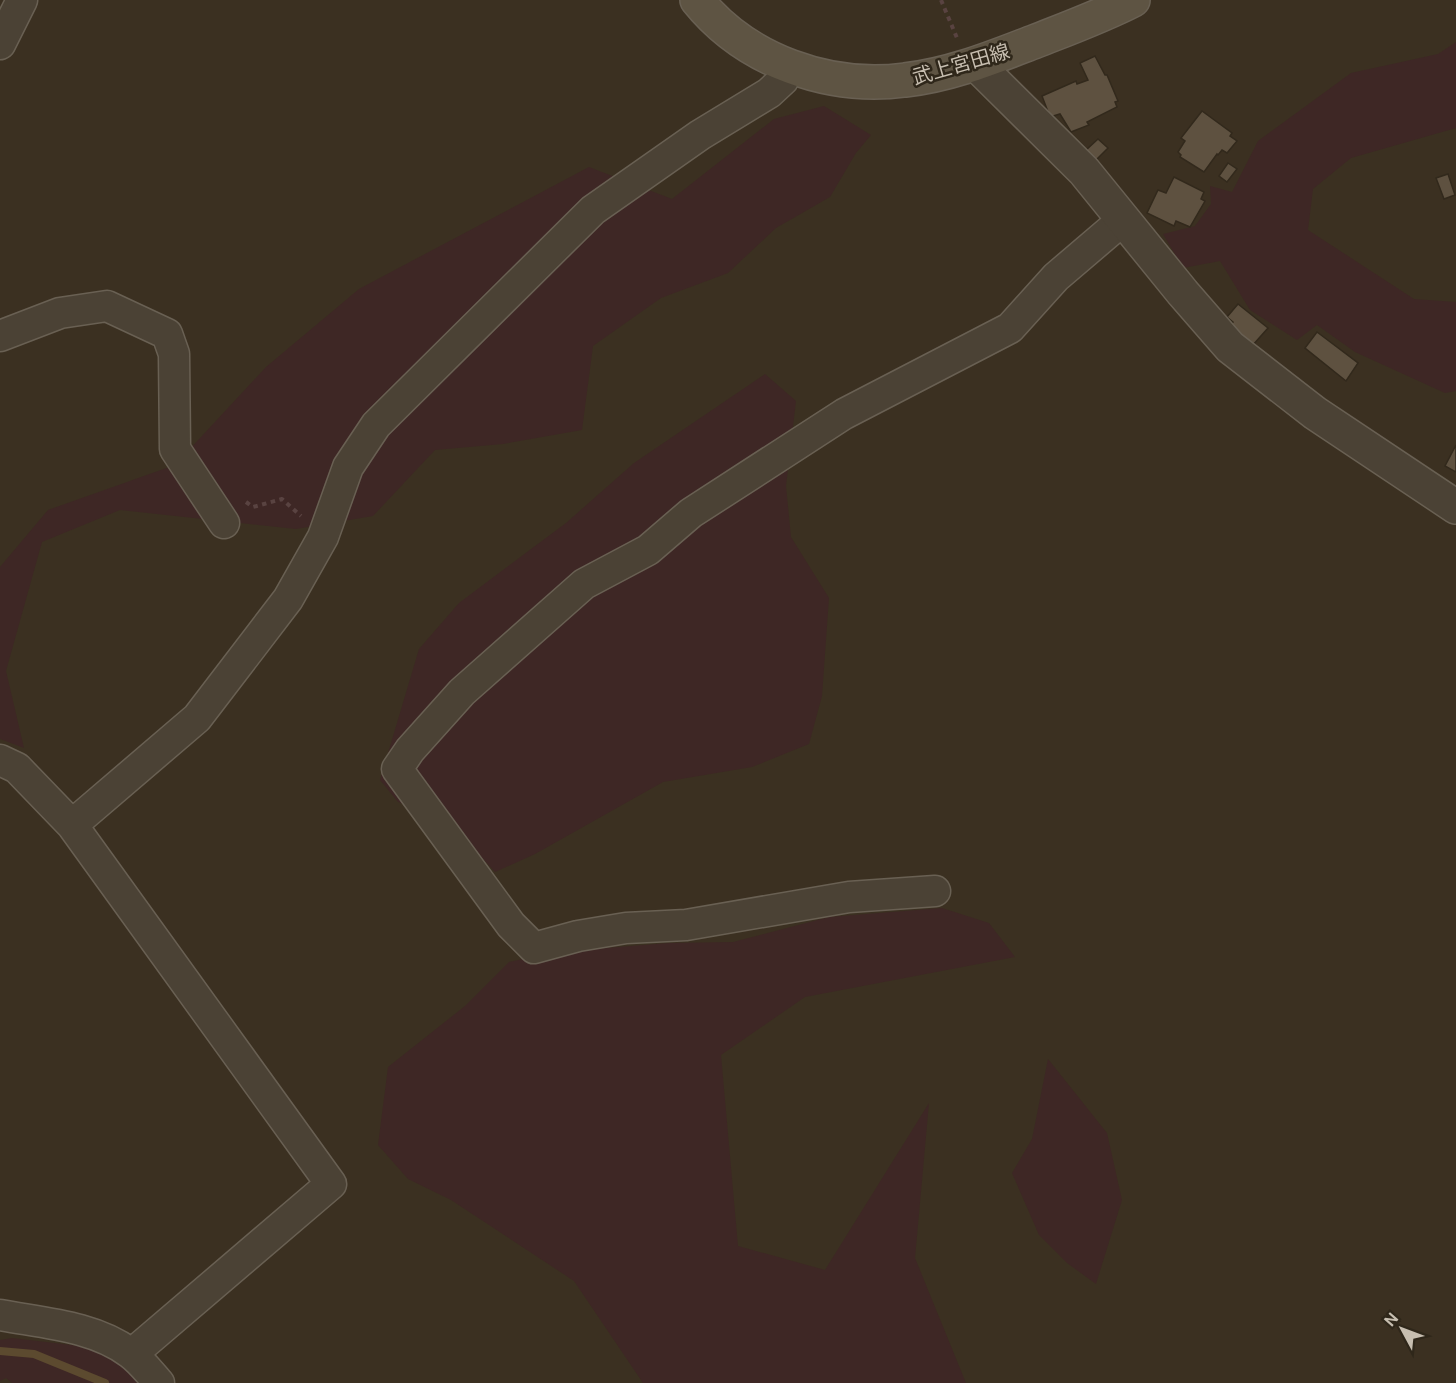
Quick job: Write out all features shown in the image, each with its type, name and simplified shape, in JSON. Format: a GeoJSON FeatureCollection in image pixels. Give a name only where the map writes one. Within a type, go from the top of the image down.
{"type":"FeatureCollection","features":[{"type":"Feature","properties":{"kind":"main road","name":"武上宮田線"},"geometry":{"type":"LineString","coordinates":[[697,0],[745,43],[789,66],[844,81],[873,82],[905,80],[976,64],[1133,0]]}},
{"type":"Feature","properties":{"kind":"street"},"geometry":{"type":"LineString","coordinates":[[0,44],[22,0]]}},
{"type":"Feature","properties":{"kind":"street"},"geometry":{"type":"LineString","coordinates":[[976,64],[1063,147],[1230,347],[1315,413],[1456,507]]}},
{"type":"Feature","properties":{"kind":"street"},"geometry":{"type":"LineString","coordinates":[[72,825],[197,718],[288,599],[323,537],[348,467],[376,425],[593,210],[700,135],[769,93],[783,80],[789,66]]}},
{"type":"Feature","properties":{"kind":"street"},"geometry":{"type":"LineString","coordinates":[[935,891],[849,897],[686,925],[626,928],[578,936],[534,948],[510,925],[398,769],[410,750],[462,692],[584,584],[648,550],[692,513],[844,414],[1010,328],[1056,277],[1124,219]]}},
{"type":"Feature","properties":{"kind":"street"},"geometry":{"type":"LineString","coordinates":[[0,336],[60,313],[107,306],[167,334],[174,354],[175,449],[224,523]]}},
{"type":"Feature","properties":{"kind":"street"},"geometry":{"type":"LineString","coordinates":[[0,760],[17,768],[72,825],[331,1184],[132,1354]]}},
{"type":"Feature","properties":{"kind":"street"},"geometry":{"type":"LineString","coordinates":[[0,1315],[78,1330],[117,1344],[132,1354],[159,1383]]}},
{"type":"Feature","properties":{"kind":"path"},"geometry":{"type":"LineString","coordinates":[[941,0],[956,38],[976,64]]}},
{"type":"Feature","properties":{"kind":"path"},"geometry":{"type":"LineString","coordinates":[[236,496],[253,507],[282,499],[323,537]]}},
{"type":"Feature","properties":{"kind":"shaded area"},"geometry":{"type":"Polygon","coordinates":[[[1456,42],[1456,128],[1351,158],[1313,189],[1308,230],[1414,299],[1456,302],[1456,391],[1445,393],[1355,352],[1317,325],[1297,340],[1250,310],[1220,261],[1183,268],[1163,234],[1195,226],[1211,204],[1210,186],[1232,192],[1258,141],[1351,73],[1438,54],[1456,42]]]}},
{"type":"Feature","properties":{"kind":"shaded area"},"geometry":{"type":"Polygon","coordinates":[[[824,106],[871,135],[856,153],[830,197],[776,228],[728,273],[661,298],[593,346],[582,430],[503,444],[435,450],[373,516],[296,529],[120,510],[42,542],[6,671],[24,748],[0,739],[0,567],[48,510],[175,465],[266,367],[359,289],[589,167],[672,199],[774,119],[824,106]]]}},
{"type":"Feature","properties":{"kind":"shaded area"},"geometry":{"type":"Polygon","coordinates":[[[765,374],[796,401],[786,486],[791,537],[829,598],[822,696],[809,744],[752,767],[663,782],[535,854],[495,872],[449,822],[398,802],[380,780],[419,649],[459,603],[566,523],[634,463],[765,374]]]}},
{"type":"Feature","properties":{"kind":"shaded area"},"geometry":{"type":"Polygon","coordinates":[[[942,908],[989,923],[1015,957],[805,997],[721,1055],[738,1246],[825,1270],[929,1103],[915,1258],[966,1383],[643,1383],[574,1281],[451,1200],[408,1179],[378,1145],[388,1067],[465,1006],[509,962],[556,952],[669,943],[733,942],[829,917],[942,908]]]}},
{"type":"Feature","properties":{"kind":"shaded area"},"geometry":{"type":"Polygon","coordinates":[[[1048,1059],[1107,1133],[1122,1200],[1096,1284],[1067,1263],[1039,1235],[1012,1173],[1032,1139],[1048,1059]]]}},
{"type":"Feature","properties":{"kind":"shaded area"},"geometry":{"type":"Polygon","coordinates":[[[12,1338],[114,1350],[142,1383],[12,1383],[6,1378],[0,1381],[0,1340],[12,1338]]]}},
{"type":"Feature","properties":{"kind":"building"},"geometry":{"type":"Polygon","coordinates":[[[1095,56],[1107,75],[1118,101],[1115,102],[1117,107],[1087,122],[1089,125],[1071,132],[1060,114],[1050,117],[1042,96],[1076,81],[1077,84],[1088,80],[1080,63],[1095,56]]]}},
{"type":"Feature","properties":{"kind":"building"},"geometry":{"type":"Polygon","coordinates":[[[1202,111],[1232,133],[1230,136],[1237,141],[1227,153],[1222,150],[1217,154],[1204,172],[1180,157],[1178,152],[1185,141],[1181,138],[1202,111]]]}},
{"type":"Feature","properties":{"kind":"building"},"geometry":{"type":"Polygon","coordinates":[[[1098,139],[1108,148],[1095,161],[1085,151],[1098,139]]]}},
{"type":"Feature","properties":{"kind":"building"},"geometry":{"type":"Polygon","coordinates":[[[1228,163],[1237,169],[1227,182],[1219,176],[1228,163]]]}},
{"type":"Feature","properties":{"kind":"building"},"geometry":{"type":"Polygon","coordinates":[[[1448,174],[1455,195],[1444,199],[1436,178],[1448,174]]]}},
{"type":"Feature","properties":{"kind":"building"},"geometry":{"type":"Polygon","coordinates":[[[1174,177],[1204,192],[1201,199],[1205,201],[1190,227],[1176,221],[1174,226],[1147,213],[1158,190],[1166,193],[1174,177]]]}},
{"type":"Feature","properties":{"kind":"building"},"geometry":{"type":"Polygon","coordinates":[[[1238,304],[1268,328],[1252,346],[1229,327],[1233,322],[1227,317],[1238,304]]]}},
{"type":"Feature","properties":{"kind":"building"},"geometry":{"type":"Polygon","coordinates":[[[1317,332],[1358,363],[1346,381],[1305,348],[1317,332]]]}},
{"type":"Feature","properties":{"kind":"building"},"geometry":{"type":"Polygon","coordinates":[[[1456,445],[1456,472],[1445,466],[1456,445]]]}},
{"type":"Feature","properties":{"kind":"waterway"},"geometry":{"type":"LineString","coordinates":[[0,1351],[34,1354],[105,1383]]}}]}
